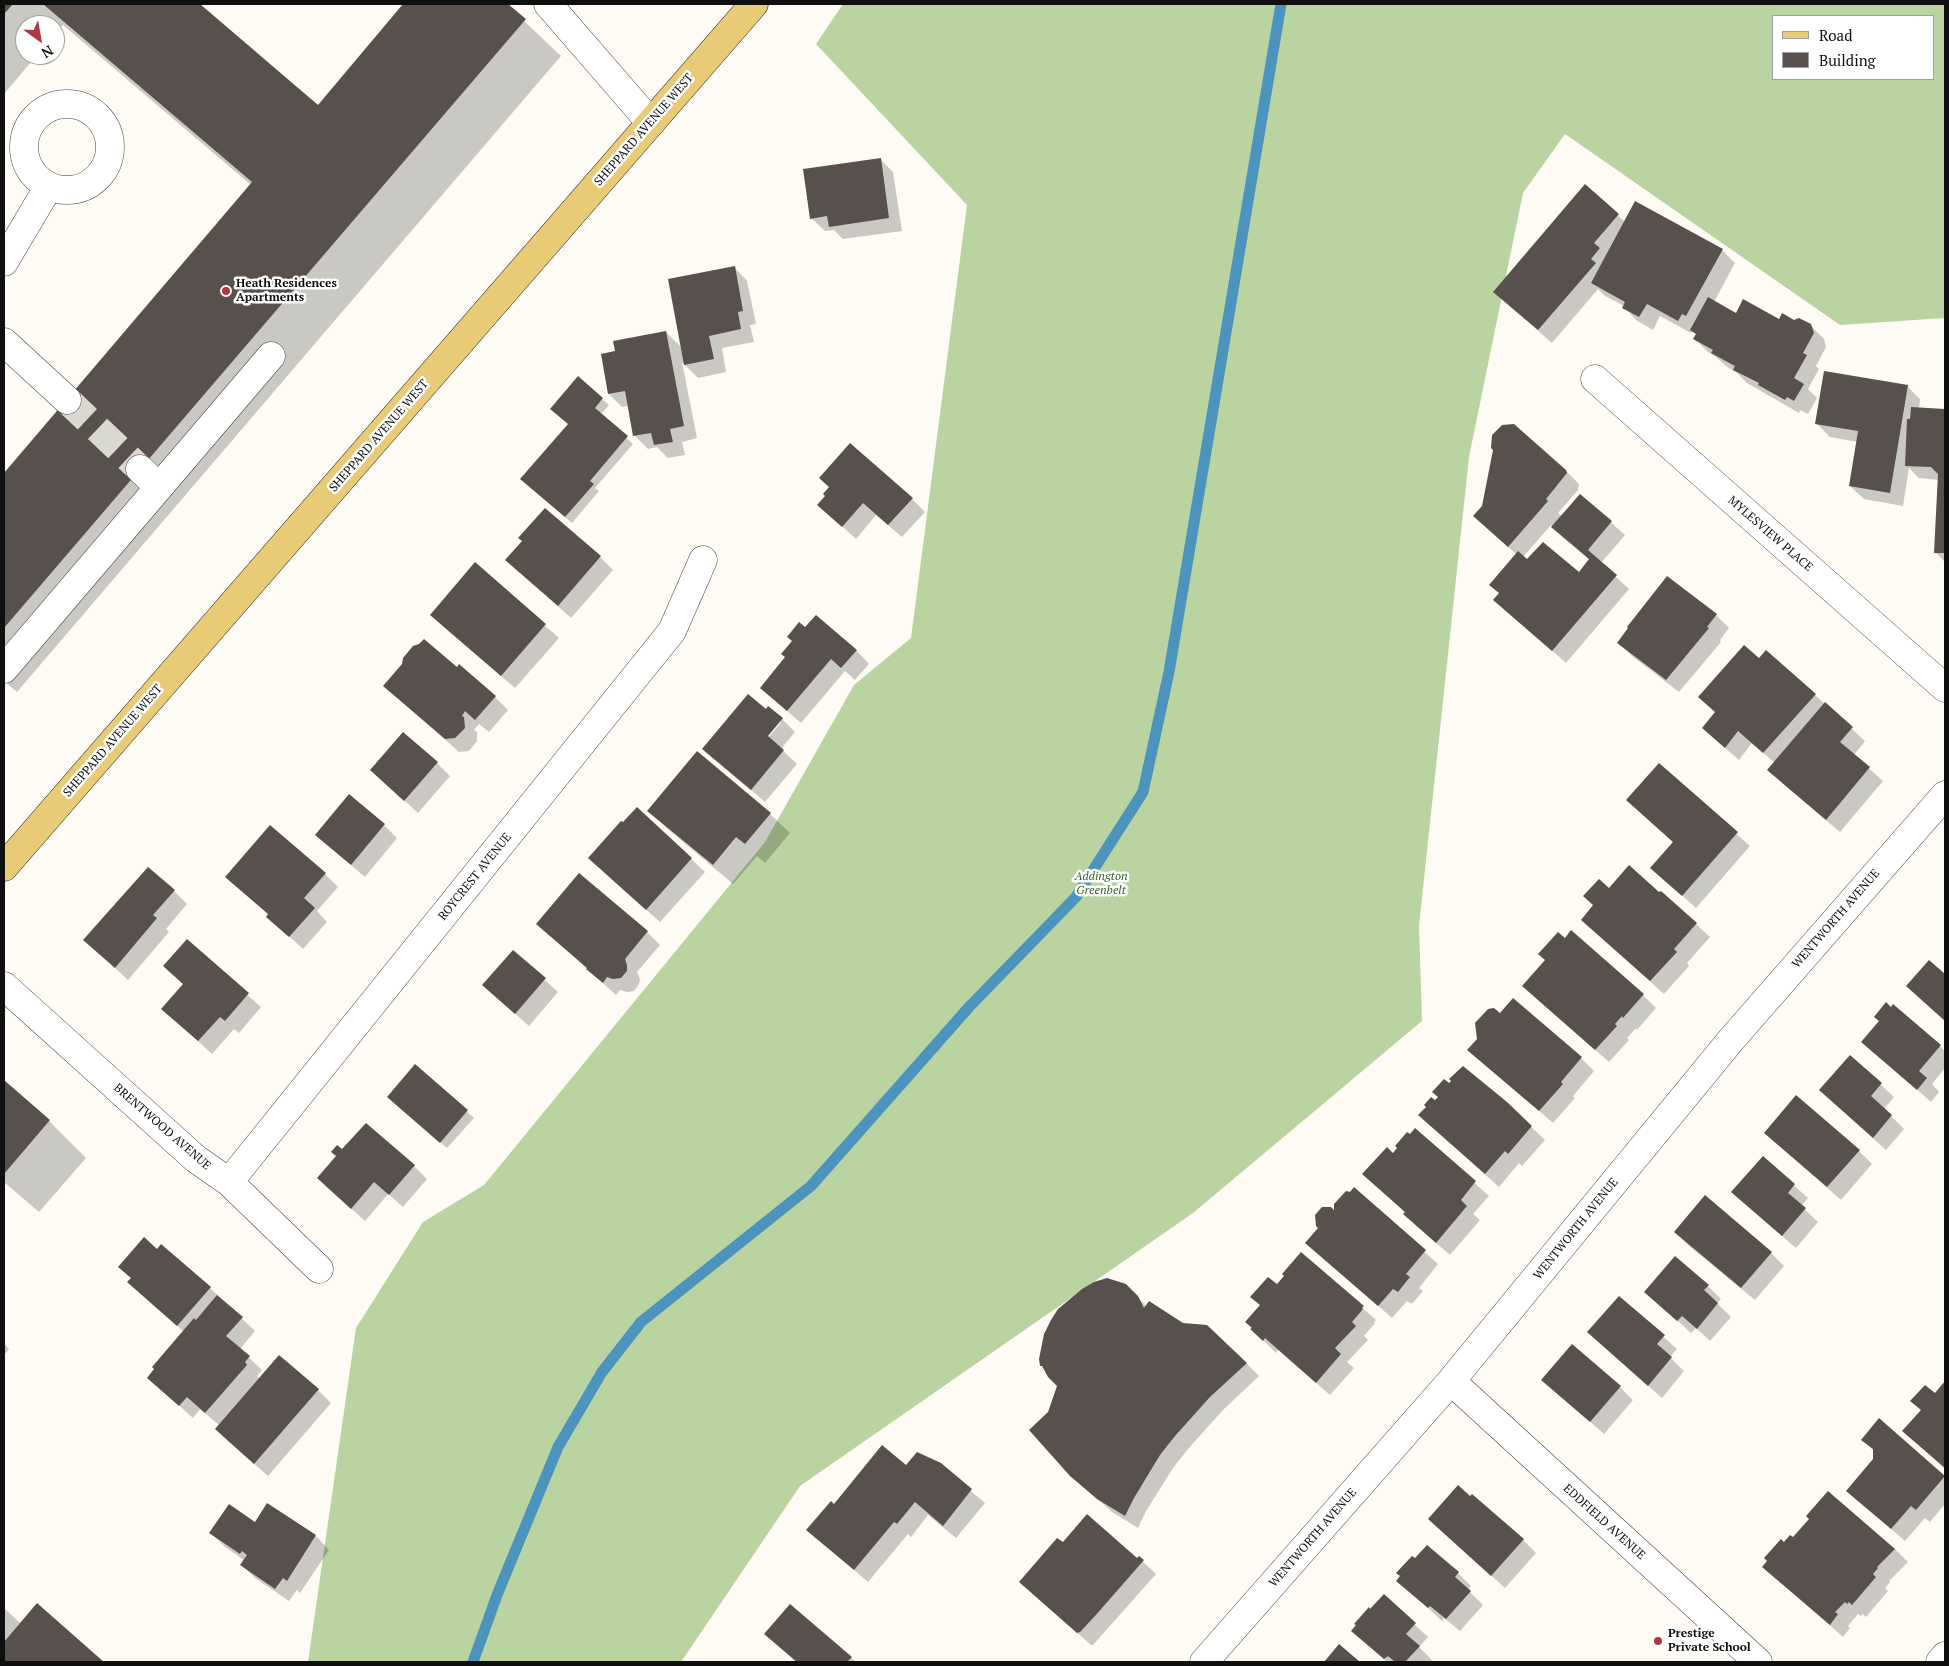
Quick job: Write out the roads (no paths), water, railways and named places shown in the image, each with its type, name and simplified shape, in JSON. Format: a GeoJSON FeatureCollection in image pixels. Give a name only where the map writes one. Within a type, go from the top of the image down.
{"type":"FeatureCollection","features":[{"type":"Feature","properties":{"kind":"main road","name":"SHEPPARD AVENUE WEST"},"geometry":{"type":"LineString","coordinates":[[4,867],[754,4]]}},
{"type":"Feature","properties":{"kind":"street"},"geometry":{"type":"LineString","coordinates":[[548,4],[651,123]]}},
{"type":"Feature","properties":{"kind":"street"},"geometry":{"type":"LineString","coordinates":[[4,262],[49,186]]}},
{"type":"Feature","properties":{"kind":"street"},"geometry":{"type":"LineString","coordinates":[[4,342],[67,400]]}},
{"type":"Feature","properties":{"kind":"street"},"geometry":{"type":"LineString","coordinates":[[4,669],[149,478],[271,356]]}},
{"type":"Feature","properties":{"kind":"street","name":"MYLESVIEW PLACE"},"geometry":{"type":"LineString","coordinates":[[1595,380],[1945,688]]}},
{"type":"Feature","properties":{"kind":"street","name":"ROYCREST AVENUE"},"geometry":{"type":"LineString","coordinates":[[229,1182],[672,632],[703,560]]}},
{"type":"Feature","properties":{"kind":"street","name":"WENTWORTH AVENUE"},"geometry":{"type":"LineString","coordinates":[[1204,1662],[1451,1381],[1731,1040],[1945,795]]}},
{"type":"Feature","properties":{"kind":"street","name":"BRENTWOOD AVENUE"},"geometry":{"type":"LineString","coordinates":[[4,986],[196,1159],[229,1182],[319,1269]]}},
{"type":"Feature","properties":{"kind":"street","name":"EDDFIELD AVENUE"},"geometry":{"type":"LineString","coordinates":[[1451,1381],[1758,1662]]}},
{"type":"Feature","properties":{"kind":"street"},"geometry":{"type":"LineString","coordinates":[[1940,1662],[1945,1656]]}},
{"type":"Feature","properties":{"kind":"waterway"},"geometry":{"type":"LineString","coordinates":[[473,1662],[497,1595],[558,1447],[602,1372],[641,1322],[811,1186],[970,1006],[1076,897],[1143,792],[1169,672],[1281,4]]}},
{"type":"Feature","properties":{"kind":"tunnel"},"geometry":{"type":"LineString","coordinates":[[67,400],[140,469]]}},
{"type":"Feature","properties":{"kind":"place","name":"Heath Residences Apartments"},"geometry":{"type":"Point","coordinates":[226,291]}},
{"type":"Feature","properties":{"kind":"place","name":"Prestige Private School"},"geometry":{"type":"Point","coordinates":[1658,1641]}},
{"type":"Feature","properties":{"kind":"park label","name":"Addington Greenbelt"},"geometry":{"type":"Point","coordinates":[1101,884]}}]}
